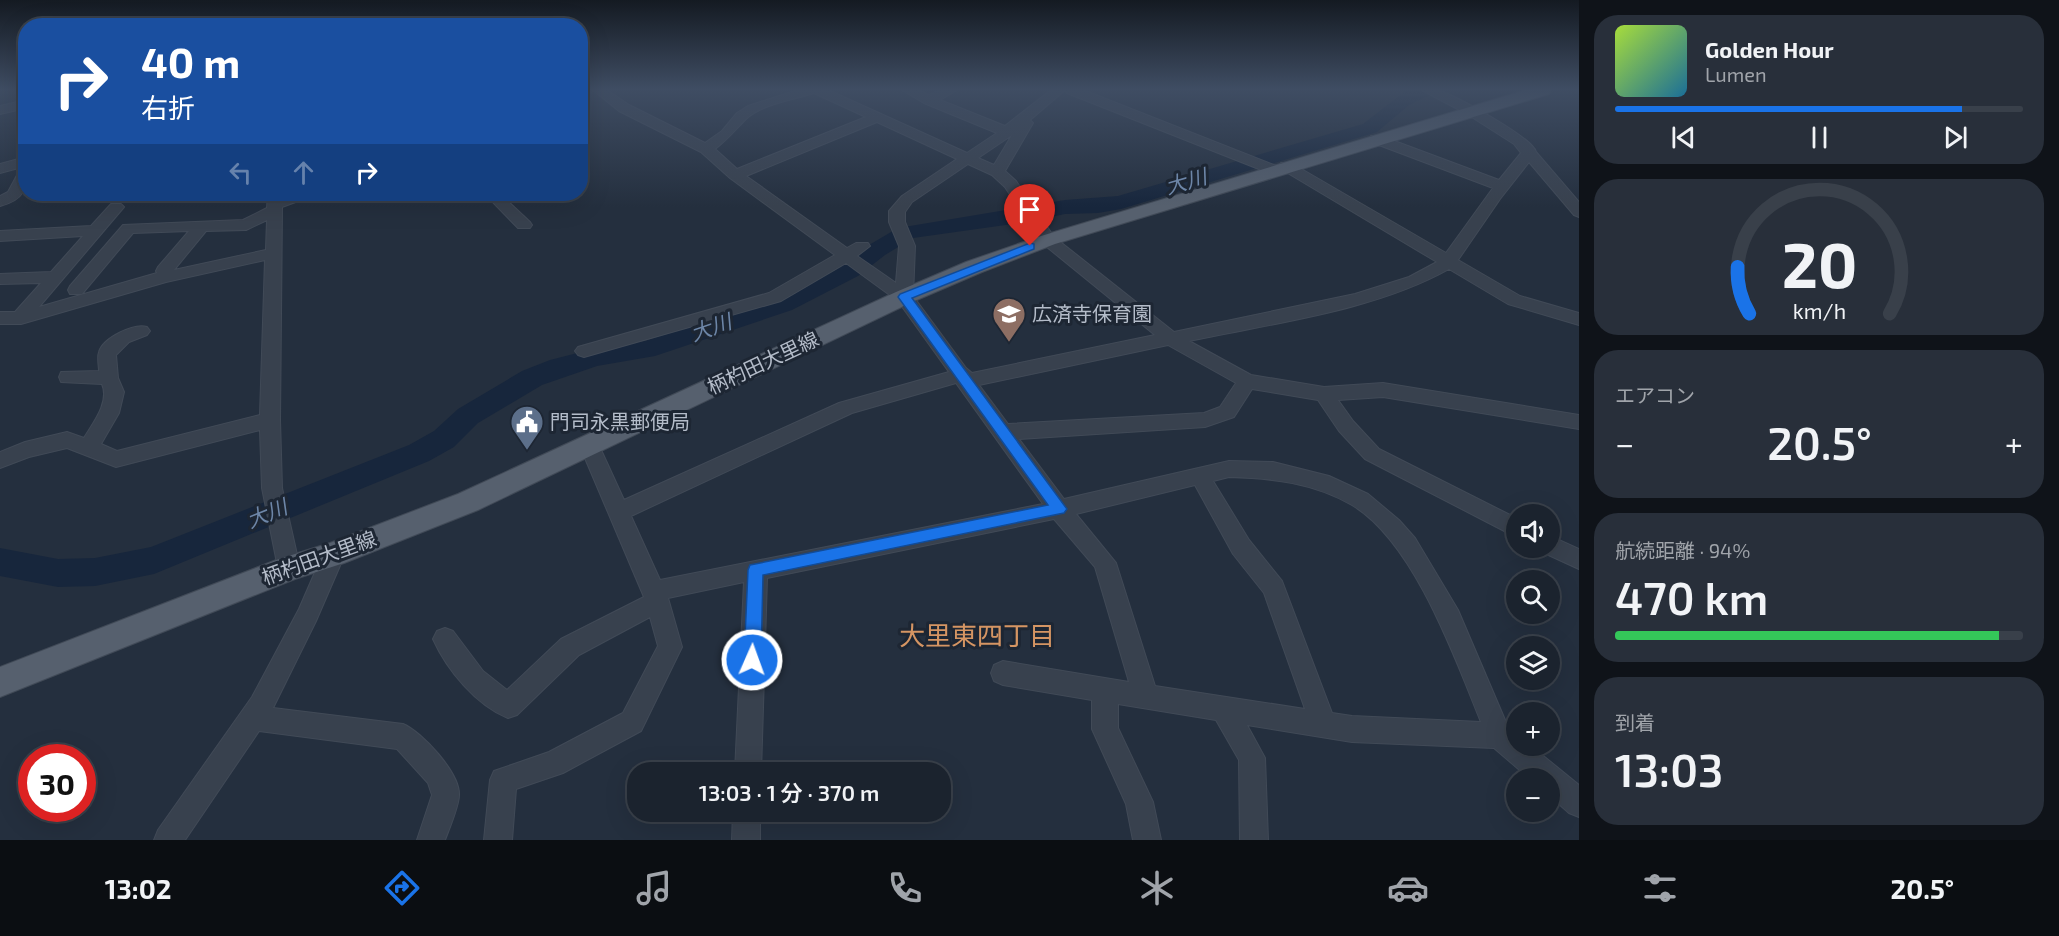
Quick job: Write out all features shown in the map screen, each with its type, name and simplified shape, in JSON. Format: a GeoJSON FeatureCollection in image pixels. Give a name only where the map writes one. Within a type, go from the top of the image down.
{"type":"FeatureCollection","features":[{"type":"Feature","properties":{"kind":"main road","name":"柄杓田大里線"},"geometry":{"type":"LineString","coordinates":[[0,682],[289,568],[334,554],[468,502],[904,297],[974,267],[1048,240],[1410,129]]}},
{"type":"Feature","properties":{"kind":"street"},"geometry":{"type":"LineString","coordinates":[[666,129],[706,149],[735,175],[854,250],[904,297],[1059,509],[1105,563],[1146,697]]}},
{"type":"Feature","properties":{"kind":"street"},"geometry":{"type":"LineString","coordinates":[[706,149],[731,129]]}},
{"type":"Feature","properties":{"kind":"street"},"geometry":{"type":"LineString","coordinates":[[735,175],[848,129]]}},
{"type":"Feature","properties":{"kind":"street"},"geometry":{"type":"LineString","coordinates":[[901,129],[997,172],[1011,184],[1048,240],[1170,338],[1247,381],[1323,394],[1383,390],[1579,422]]}},
{"type":"Feature","properties":{"kind":"street"},"geometry":{"type":"LineString","coordinates":[[1000,129],[1007,132]]}},
{"type":"Feature","properties":{"kind":"street"},"geometry":{"type":"LineString","coordinates":[[904,297],[907,246],[897,222],[897,211],[907,199],[1011,129]]}},
{"type":"Feature","properties":{"kind":"street"},"geometry":{"type":"LineString","coordinates":[[997,172],[1022,129]]}},
{"type":"Feature","properties":{"kind":"street"},"geometry":{"type":"LineString","coordinates":[[1177,129],[1280,168],[1514,300],[1579,319]]}},
{"type":"Feature","properties":{"kind":"street"},"geometry":{"type":"LineString","coordinates":[[1502,129],[1530,152],[1579,212]]}},
{"type":"Feature","properties":{"kind":"street"},"geometry":{"type":"LineString","coordinates":[[1376,139],[1501,186]]}},
{"type":"Feature","properties":{"kind":"street"},"geometry":{"type":"LineString","coordinates":[[619,512],[846,408],[965,378],[1357,299],[1415,281],[1448,263],[1501,186],[1530,152]]}},
{"type":"Feature","properties":{"kind":"street"},"geometry":{"type":"LineString","coordinates":[[0,169],[18,163]]}},
{"type":"Feature","properties":{"kind":"street"},"geometry":{"type":"LineString","coordinates":[[0,201],[14,195],[18,187]]}},
{"type":"Feature","properties":{"kind":"street"},"geometry":{"type":"LineString","coordinates":[[499,201],[524,225]]}},
{"type":"Feature","properties":{"kind":"street"},"geometry":{"type":"LineString","coordinates":[[76,290],[129,228],[246,225],[275,203]]}},
{"type":"Feature","properties":{"kind":"street"},"geometry":{"type":"LineString","coordinates":[[275,203],[270,420],[272,488],[289,568]]}},
{"type":"Feature","properties":{"kind":"street"},"geometry":{"type":"LineString","coordinates":[[21,318],[116,207]]}},
{"type":"Feature","properties":{"kind":"street"},"geometry":{"type":"LineString","coordinates":[[164,271],[202,226]]}},
{"type":"Feature","properties":{"kind":"street"},"geometry":{"type":"LineString","coordinates":[[0,236],[96,230]]}},
{"type":"Feature","properties":{"kind":"street"},"geometry":{"type":"LineString","coordinates":[[584,351],[775,297],[854,250]]}},
{"type":"Feature","properties":{"kind":"street"},"geometry":{"type":"LineString","coordinates":[[0,319],[21,318],[164,277],[273,253]]}},
{"type":"Feature","properties":{"kind":"street"},"geometry":{"type":"LineString","coordinates":[[0,279],[56,277]]}},
{"type":"Feature","properties":{"kind":"street"},"geometry":{"type":"LineString","coordinates":[[90,447],[109,413],[116,392],[109,378],[107,353],[123,338],[141,331]]}},
{"type":"Feature","properties":{"kind":"street"},"geometry":{"type":"LineString","coordinates":[[68,376],[109,378]]}},
{"type":"Feature","properties":{"kind":"street"},"geometry":{"type":"LineString","coordinates":[[1004,432],[1205,420],[1227,412],[1247,381]]}},
{"type":"Feature","properties":{"kind":"street"},"geometry":{"type":"LineString","coordinates":[[1323,394],[1346,426],[1372,454],[1506,523]]}},
{"type":"Feature","properties":{"kind":"street"},"geometry":{"type":"LineString","coordinates":[[0,460],[25,450],[67,440],[116,459],[270,420]]}},
{"type":"Feature","properties":{"kind":"street"},"geometry":{"type":"LineString","coordinates":[[498,840],[503,780],[554,764],[632,722],[670,647],[655,597],[589,444]]}},
{"type":"Feature","properties":{"kind":"street"},"geometry":{"type":"LineString","coordinates":[[446,639],[474,679],[508,706],[570,647],[655,597],[756,570],[1059,509],[1229,469],[1273,470],[1322,482],[1361,500],[1407,545],[1450,617],[1499,736],[1579,803]]}},
{"type":"Feature","properties":{"kind":"street"},"geometry":{"type":"LineString","coordinates":[[1200,476],[1241,547],[1274,588],[1323,725]]}},
{"type":"Feature","properties":{"kind":"street"},"geometry":{"type":"LineString","coordinates":[[1560,550],[1579,560]]}},
{"type":"Feature","properties":{"kind":"street"},"geometry":{"type":"LineString","coordinates":[[168,840],[253,718],[308,614],[334,554]]}},
{"type":"Feature","properties":{"kind":"street"},"geometry":{"type":"LineString","coordinates":[[748,762],[756,570]]}},
{"type":"Feature","properties":{"kind":"street"},"geometry":{"type":"LineString","coordinates":[[1003,673],[1352,729],[1499,736]]}},
{"type":"Feature","properties":{"kind":"street"},"geometry":{"type":"LineString","coordinates":[[1105,690],[1105,729],[1139,802],[1147,840]]}},
{"type":"Feature","properties":{"kind":"street"},"geometry":{"type":"LineString","coordinates":[[1224,709],[1252,758],[1254,840]]}},
{"type":"Feature","properties":{"kind":"street"},"geometry":{"type":"LineString","coordinates":[[253,718],[403,737],[439,775],[446,795],[431,840]]}},
{"type":"Feature","properties":{"kind":"street"},"geometry":{"type":"LineString","coordinates":[[746,840],[747,822]]}},
{"type":"Feature","properties":{"kind":"waterway","name":"大川"},"geometry":{"type":"LineString","coordinates":[[0,562],[58,573],[95,572],[154,560],[419,453],[444,439],[468,416],[532,378],[560,367],[597,357],[646,350],[783,304],[849,271],[877,250],[906,233],[1065,207],[1098,206],[1121,202],[1366,129]]}},
{"type":"Feature","properties":{"kind":"place","name":"広済寺保育園"},"geometry":{"type":"Point","coordinates":[1009,343]}},
{"type":"Feature","properties":{"kind":"place","name":"門司永黒郵便局"},"geometry":{"type":"Point","coordinates":[527,451]}},
{"type":"Feature","properties":{"kind":"district","name":"大里東四丁目"},"geometry":{"type":"Point","coordinates":[977,636]}},
{"type":"Feature","properties":{"kind":"route"},"geometry":{"type":"LineString","coordinates":[[752,660],[756,570],[1059,509],[968,381],[904,297],[1030,246]]}}]}
